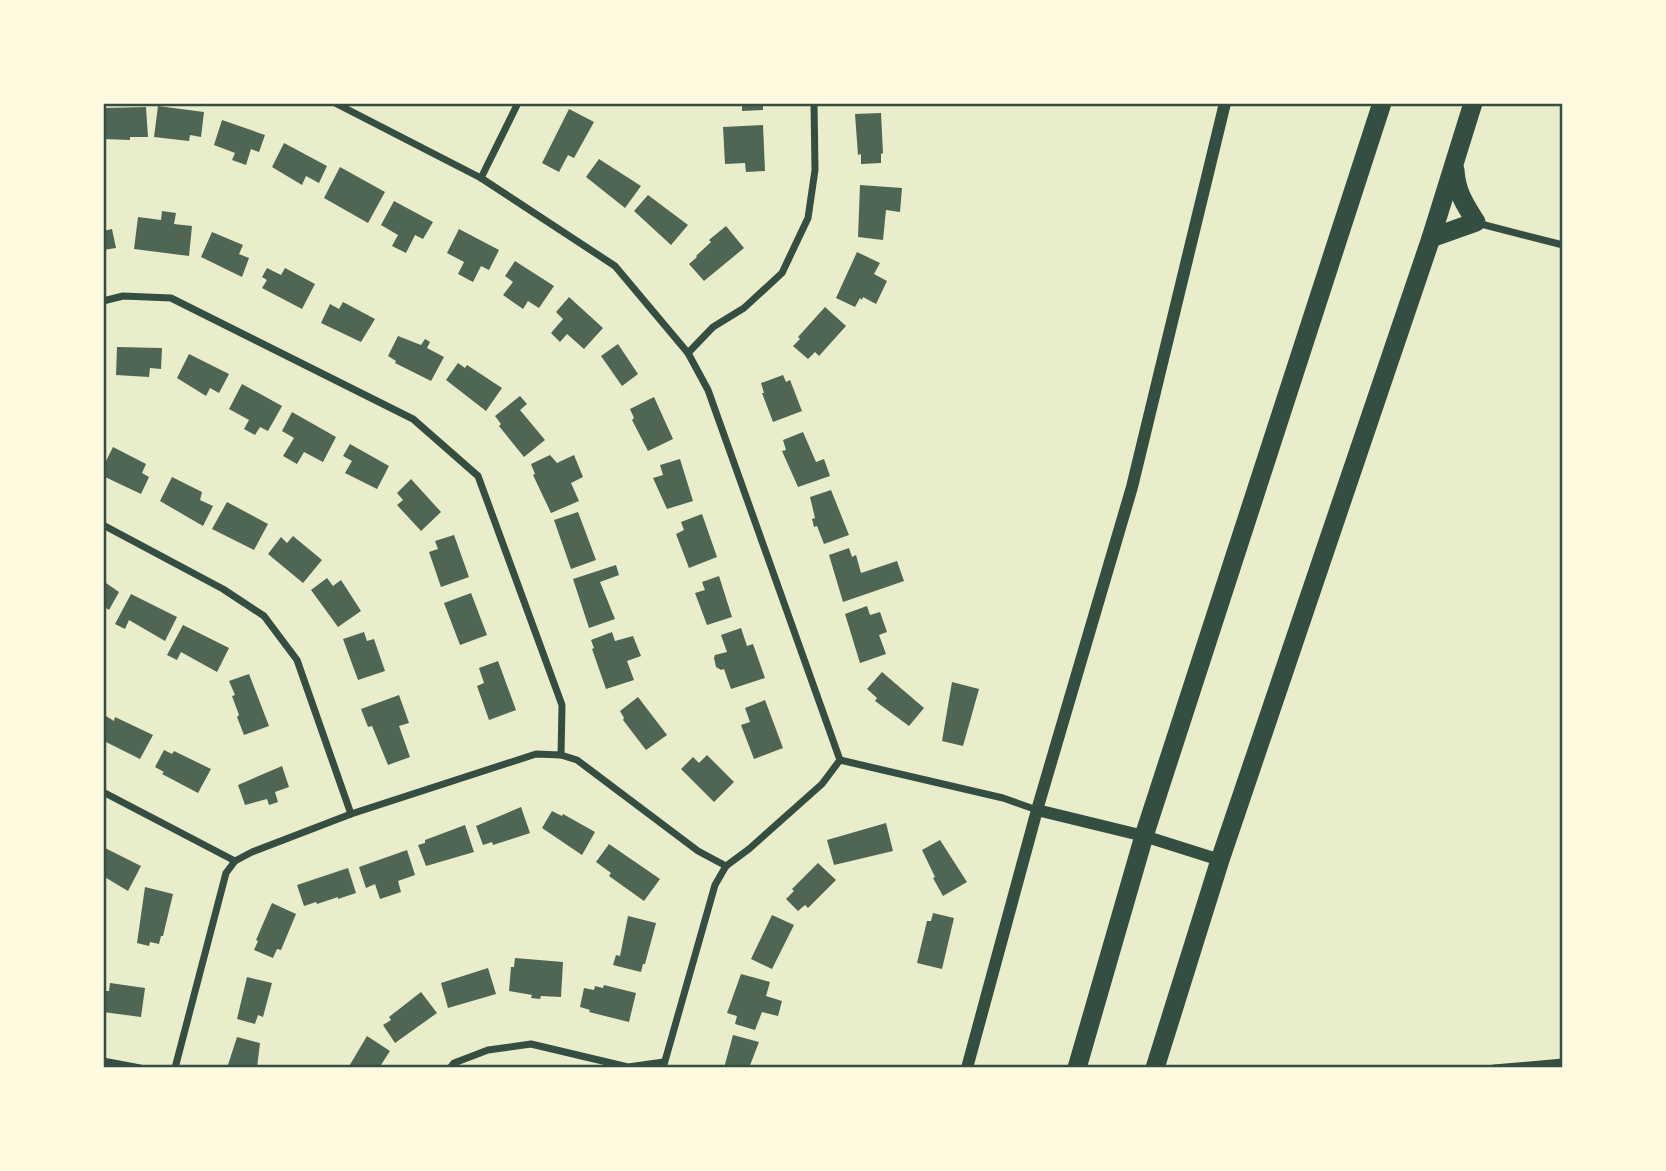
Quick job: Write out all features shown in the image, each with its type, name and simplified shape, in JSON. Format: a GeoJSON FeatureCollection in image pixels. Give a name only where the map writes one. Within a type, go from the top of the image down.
{"type":"FeatureCollection","features":[{"type":"Feature","properties":{"kind":"highway"},"geometry":{"type":"LineString","coordinates":[[1077,1068],[1144,836],[1382,103]]}},
{"type":"Feature","properties":{"kind":"highway"},"geometry":{"type":"LineString","coordinates":[[1155,1068],[1220,860],[1431,238],[1473,103]]}},
{"type":"Feature","properties":{"kind":"highway"},"geometry":{"type":"LineString","coordinates":[[1431,238],[1476,222],[1462,200],[1456,184],[1455,162]]}},
{"type":"Feature","properties":{"kind":"street"},"geometry":{"type":"LineString","coordinates":[[334,103],[481,178],[615,266],[688,353],[708,390],[840,760]]}},
{"type":"Feature","properties":{"kind":"street"},"geometry":{"type":"LineString","coordinates":[[481,178],[518,103]]}},
{"type":"Feature","properties":{"kind":"street"},"geometry":{"type":"LineString","coordinates":[[688,353],[713,327],[744,308],[782,273],[808,218],[815,170],[814,103]]}},
{"type":"Feature","properties":{"kind":"street"},"geometry":{"type":"LineString","coordinates":[[967,1068],[1037,810],[1132,487],[1225,103]]}},
{"type":"Feature","properties":{"kind":"street"},"geometry":{"type":"LineString","coordinates":[[1476,222],[1563,245]]}},
{"type":"Feature","properties":{"kind":"street"},"geometry":{"type":"LineString","coordinates":[[103,300],[123,296],[171,298],[412,419],[478,476],[562,705],[561,755]]}},
{"type":"Feature","properties":{"kind":"street"},"geometry":{"type":"LineString","coordinates":[[103,525],[223,589],[264,616],[297,660],[351,814]]}},
{"type":"Feature","properties":{"kind":"street"},"geometry":{"type":"LineString","coordinates":[[175,1068],[226,873],[235,861],[351,814],[536,754],[561,755],[577,760],[698,851],[726,866]]}},
{"type":"Feature","properties":{"kind":"street"},"geometry":{"type":"LineString","coordinates":[[840,760],[1003,798],[1037,810],[1144,836],[1220,860]]}},
{"type":"Feature","properties":{"kind":"street"},"geometry":{"type":"LineString","coordinates":[[450,1068],[454,1063],[488,1050],[531,1044],[628,1067],[664,1065],[715,884],[726,866],[822,784],[840,760]]}},
{"type":"Feature","properties":{"kind":"street"},"geometry":{"type":"LineString","coordinates":[[103,792],[235,861]]}},
{"type":"Feature","properties":{"kind":"street"},"geometry":{"type":"LineString","coordinates":[[103,1061],[140,1068]]}},
{"type":"Feature","properties":{"kind":"street"},"geometry":{"type":"LineString","coordinates":[[1494,1068],[1563,1062]]}},
{"type":"Feature","properties":{"kind":"building"},"geometry":{"type":"Polygon","coordinates":[[[742,103],[763,103],[763,110],[742,111],[742,103]]]}},
{"type":"Feature","properties":{"kind":"building"},"geometry":{"type":"Polygon","coordinates":[[[158,106],[204,112],[201,137],[190,135],[189,141],[154,137],[158,106]]]}},
{"type":"Feature","properties":{"kind":"building"},"geometry":{"type":"Polygon","coordinates":[[[146,107],[148,137],[130,137],[130,140],[103,139],[103,108],[146,107]]]}},
{"type":"Feature","properties":{"kind":"building"},"geometry":{"type":"Polygon","coordinates":[[[569,109],[594,122],[574,158],[568,155],[559,172],[542,163],[569,109]]]}},
{"type":"Feature","properties":{"kind":"building"},"geometry":{"type":"Polygon","coordinates":[[[881,113],[881,163],[861,164],[855,114],[881,113]]]}},
{"type":"Feature","properties":{"kind":"building"},"geometry":{"type":"Polygon","coordinates":[[[222,120],[265,135],[259,152],[251,149],[246,165],[232,160],[235,153],[214,145],[222,120]]]}},
{"type":"Feature","properties":{"kind":"building"},"geometry":{"type":"Polygon","coordinates":[[[763,125],[765,171],[746,172],[745,163],[725,164],[723,127],[763,125]]]}},
{"type":"Feature","properties":{"kind":"building"},"geometry":{"type":"Polygon","coordinates":[[[284,143],[327,166],[319,183],[306,176],[302,185],[272,167],[284,143]]]}},
{"type":"Feature","properties":{"kind":"building"},"geometry":{"type":"Polygon","coordinates":[[[599,159],[641,186],[625,208],[586,177],[599,159]]]}},
{"type":"Feature","properties":{"kind":"building"},"geometry":{"type":"Polygon","coordinates":[[[340,167],[385,192],[368,223],[324,198],[340,167]]]}},
{"type":"Feature","properties":{"kind":"building"},"geometry":{"type":"Polygon","coordinates":[[[860,185],[902,188],[900,212],[886,210],[883,240],[858,237],[860,185]]]}},
{"type":"Feature","properties":{"kind":"building"},"geometry":{"type":"Polygon","coordinates":[[[648,195],[688,225],[671,245],[634,211],[648,195]]]}},
{"type":"Feature","properties":{"kind":"building"},"geometry":{"type":"Polygon","coordinates":[[[394,201],[433,222],[423,239],[415,235],[406,253],[392,246],[398,235],[381,225],[394,201]]]}},
{"type":"Feature","properties":{"kind":"building"},"geometry":{"type":"Polygon","coordinates":[[[162,211],[176,213],[174,224],[192,226],[189,256],[134,249],[138,217],[161,220],[162,211]]]}},
{"type":"Feature","properties":{"kind":"building"},"geometry":{"type":"Polygon","coordinates":[[[726,226],[744,248],[704,281],[689,264],[711,242],[709,240],[726,226]]]}},
{"type":"Feature","properties":{"kind":"building"},"geometry":{"type":"Polygon","coordinates":[[[112,229],[116,248],[103,250],[103,231],[112,229]]]}},
{"type":"Feature","properties":{"kind":"building"},"geometry":{"type":"Polygon","coordinates":[[[459,229],[499,250],[489,270],[481,266],[473,282],[458,274],[464,262],[447,253],[459,229]]]}},
{"type":"Feature","properties":{"kind":"building"},"geometry":{"type":"Polygon","coordinates":[[[212,232],[243,245],[239,254],[249,258],[242,277],[201,257],[212,232]]]}},
{"type":"Feature","properties":{"kind":"building"},"geometry":{"type":"Polygon","coordinates":[[[857,252],[880,263],[874,274],[887,281],[876,304],[863,297],[855,307],[836,298],[857,252]]]}},
{"type":"Feature","properties":{"kind":"building"},"geometry":{"type":"Polygon","coordinates":[[[515,261],[554,286],[539,308],[528,301],[523,309],[503,295],[513,282],[505,276],[515,261]]]}},
{"type":"Feature","properties":{"kind":"building"},"geometry":{"type":"Polygon","coordinates":[[[267,268],[281,275],[285,268],[315,284],[302,309],[262,288],[267,280],[262,277],[267,268]]]}},
{"type":"Feature","properties":{"kind":"building"},"geometry":{"type":"Polygon","coordinates":[[[569,297],[603,328],[584,349],[567,334],[560,342],[551,333],[563,319],[556,312],[569,297]]]}},
{"type":"Feature","properties":{"kind":"building"},"geometry":{"type":"Polygon","coordinates":[[[343,302],[375,319],[361,342],[321,323],[330,304],[339,309],[343,302]]]}},
{"type":"Feature","properties":{"kind":"building"},"geometry":{"type":"Polygon","coordinates":[[[825,307],[846,326],[819,356],[815,352],[808,359],[793,346],[825,307]]]}},
{"type":"Feature","properties":{"kind":"building"},"geometry":{"type":"Polygon","coordinates":[[[398,336],[421,345],[425,339],[430,342],[427,348],[444,357],[431,381],[395,363],[396,361],[388,356],[398,336]]]}},
{"type":"Feature","properties":{"kind":"building"},"geometry":{"type":"Polygon","coordinates":[[[618,344],[638,374],[622,386],[601,356],[618,344]]]}},
{"type":"Feature","properties":{"kind":"building"},"geometry":{"type":"Polygon","coordinates":[[[117,347],[162,348],[161,369],[150,368],[149,377],[116,375],[117,347]]]}},
{"type":"Feature","properties":{"kind":"building"},"geometry":{"type":"Polygon","coordinates":[[[189,354],[229,374],[219,393],[210,388],[206,396],[177,378],[189,354]]]}},
{"type":"Feature","properties":{"kind":"building"},"geometry":{"type":"Polygon","coordinates":[[[458,363],[465,368],[467,365],[502,388],[486,411],[446,380],[458,363]]]}},
{"type":"Feature","properties":{"kind":"building"},"geometry":{"type":"Polygon","coordinates":[[[783,375],[786,382],[790,380],[802,411],[773,422],[761,383],[783,375]]]}},
{"type":"Feature","properties":{"kind":"building"},"geometry":{"type":"Polygon","coordinates":[[[242,384],[282,406],[268,431],[260,427],[255,435],[244,429],[249,420],[229,409],[242,384]]]}},
{"type":"Feature","properties":{"kind":"building"},"geometry":{"type":"Polygon","coordinates":[[[520,396],[527,404],[520,410],[545,440],[524,457],[499,426],[501,424],[495,416],[520,396]]]}},
{"type":"Feature","properties":{"kind":"building"},"geometry":{"type":"Polygon","coordinates":[[[654,397],[673,439],[648,451],[632,420],[634,418],[630,409],[654,397]]]}},
{"type":"Feature","properties":{"kind":"building"},"geometry":{"type":"Polygon","coordinates":[[[292,412],[336,437],[323,462],[304,452],[297,464],[283,456],[294,438],[282,431],[292,412]]]}},
{"type":"Feature","properties":{"kind":"building"},"geometry":{"type":"Polygon","coordinates":[[[803,432],[816,462],[824,459],[830,476],[798,487],[782,451],[786,450],[783,440],[803,432]]]}},
{"type":"Feature","properties":{"kind":"building"},"geometry":{"type":"Polygon","coordinates":[[[350,444],[389,466],[377,489],[345,473],[352,461],[343,456],[350,444]]]}},
{"type":"Feature","properties":{"kind":"building"},"geometry":{"type":"Polygon","coordinates":[[[113,447],[146,464],[142,473],[149,477],[141,494],[103,476],[103,467],[113,447]]]}},
{"type":"Feature","properties":{"kind":"building"},"geometry":{"type":"Polygon","coordinates":[[[550,455],[557,463],[574,455],[583,477],[571,483],[579,501],[551,513],[533,475],[535,474],[531,464],[550,455]]]}},
{"type":"Feature","properties":{"kind":"building"},"geometry":{"type":"Polygon","coordinates":[[[680,459],[693,501],[667,509],[653,478],[663,475],[660,465],[680,459]]]}},
{"type":"Feature","properties":{"kind":"building"},"geometry":{"type":"Polygon","coordinates":[[[172,477],[202,492],[200,500],[213,506],[203,526],[160,501],[172,477]]]}},
{"type":"Feature","properties":{"kind":"building"},"geometry":{"type":"Polygon","coordinates":[[[411,479],[441,512],[421,531],[397,505],[403,500],[397,493],[411,479]]]}},
{"type":"Feature","properties":{"kind":"building"},"geometry":{"type":"Polygon","coordinates":[[[831,490],[849,535],[824,544],[817,526],[814,527],[812,519],[815,518],[810,497],[831,490]]]}},
{"type":"Feature","properties":{"kind":"building"},"geometry":{"type":"Polygon","coordinates":[[[227,502],[268,524],[254,550],[212,529],[227,502]]]}},
{"type":"Feature","properties":{"kind":"building"},"geometry":{"type":"Polygon","coordinates":[[[578,512],[596,560],[571,569],[554,520],[578,512]]]}},
{"type":"Feature","properties":{"kind":"building"},"geometry":{"type":"Polygon","coordinates":[[[702,514],[717,557],[689,568],[676,534],[684,530],[681,522],[702,514]]]}},
{"type":"Feature","properties":{"kind":"building"},"geometry":{"type":"Polygon","coordinates":[[[454,535],[469,577],[441,587],[429,552],[438,549],[435,541],[454,535]]]}},
{"type":"Feature","properties":{"kind":"building"},"geometry":{"type":"Polygon","coordinates":[[[293,536],[322,560],[303,583],[268,554],[281,537],[287,543],[293,536]]]}},
{"type":"Feature","properties":{"kind":"building"},"geometry":{"type":"Polygon","coordinates":[[[849,548],[852,557],[856,555],[861,573],[897,561],[904,581],[843,602],[829,555],[849,548]]]}},
{"type":"Feature","properties":{"kind":"building"},"geometry":{"type":"Polygon","coordinates":[[[616,565],[619,575],[600,582],[615,619],[589,628],[573,579],[616,565]]]}},
{"type":"Feature","properties":{"kind":"building"},"geometry":{"type":"Polygon","coordinates":[[[719,576],[732,617],[707,625],[695,593],[705,590],[702,582],[719,576]]]}},
{"type":"Feature","properties":{"kind":"building"},"geometry":{"type":"Polygon","coordinates":[[[327,578],[333,586],[341,580],[361,611],[338,627],[311,590],[327,578]]]}},
{"type":"Feature","properties":{"kind":"building"},"geometry":{"type":"Polygon","coordinates":[[[103,581],[119,592],[109,610],[103,606],[103,581]]]}},
{"type":"Feature","properties":{"kind":"building"},"geometry":{"type":"Polygon","coordinates":[[[471,593],[487,635],[460,645],[444,603],[471,593]]]}},
{"type":"Feature","properties":{"kind":"building"},"geometry":{"type":"Polygon","coordinates":[[[131,594],[177,617],[165,641],[129,620],[125,629],[115,624],[131,594]]]}},
{"type":"Feature","properties":{"kind":"building"},"geometry":{"type":"Polygon","coordinates":[[[867,606],[870,615],[880,612],[887,632],[879,635],[886,654],[860,663],[845,614],[867,606]]]}},
{"type":"Feature","properties":{"kind":"building"},"geometry":{"type":"Polygon","coordinates":[[[183,625],[229,648],[217,672],[181,652],[177,660],[167,655],[183,625]]]}},
{"type":"Feature","properties":{"kind":"building"},"geometry":{"type":"Polygon","coordinates":[[[741,628],[747,646],[753,644],[765,678],[731,689],[724,669],[716,667],[714,658],[715,655],[727,652],[721,635],[741,628]]]}},
{"type":"Feature","properties":{"kind":"building"},"geometry":{"type":"Polygon","coordinates":[[[364,632],[367,641],[374,639],[385,671],[358,680],[343,639],[364,632]]]}},
{"type":"Feature","properties":{"kind":"building"},"geometry":{"type":"Polygon","coordinates":[[[612,632],[615,641],[633,636],[641,656],[627,661],[634,680],[606,689],[591,640],[612,632]]]}},
{"type":"Feature","properties":{"kind":"building"},"geometry":{"type":"Polygon","coordinates":[[[498,661],[516,710],[489,720],[477,686],[484,683],[479,668],[498,661]]]}},
{"type":"Feature","properties":{"kind":"building"},"geometry":{"type":"Polygon","coordinates":[[[882,672],[924,708],[909,726],[875,701],[877,698],[867,689],[882,672]]]}},
{"type":"Feature","properties":{"kind":"building"},"geometry":{"type":"Polygon","coordinates":[[[249,674],[269,726],[244,735],[229,681],[249,674]]]}},
{"type":"Feature","properties":{"kind":"building"},"geometry":{"type":"Polygon","coordinates":[[[952,682],[979,689],[963,746],[942,741],[952,682]]]}},
{"type":"Feature","properties":{"kind":"building"},"geometry":{"type":"Polygon","coordinates":[[[399,695],[409,723],[399,726],[410,757],[388,765],[372,726],[368,727],[361,709],[399,695]]]}},
{"type":"Feature","properties":{"kind":"building"},"geometry":{"type":"Polygon","coordinates":[[[638,697],[667,735],[646,750],[623,720],[620,711],[638,697]]]}},
{"type":"Feature","properties":{"kind":"building"},"geometry":{"type":"Polygon","coordinates":[[[765,700],[783,748],[754,759],[741,725],[750,722],[745,708],[765,700]]]}},
{"type":"Feature","properties":{"kind":"building"},"geometry":{"type":"Polygon","coordinates":[[[106,716],[114,721],[115,717],[153,735],[140,759],[104,741],[103,721],[106,716]]]}},
{"type":"Feature","properties":{"kind":"building"},"geometry":{"type":"Polygon","coordinates":[[[164,750],[172,754],[174,751],[211,769],[198,793],[162,774],[164,772],[155,767],[164,750]]]}},
{"type":"Feature","properties":{"kind":"building"},"geometry":{"type":"Polygon","coordinates":[[[707,755],[734,782],[714,802],[681,769],[693,757],[699,763],[707,755]]]}},
{"type":"Feature","properties":{"kind":"building"},"geometry":{"type":"Polygon","coordinates":[[[282,766],[289,787],[275,792],[278,802],[269,805],[267,799],[245,805],[238,785],[282,766]]]}},
{"type":"Feature","properties":{"kind":"building"},"geometry":{"type":"Polygon","coordinates":[[[521,807],[530,833],[493,845],[492,842],[483,845],[476,826],[521,807]]]}},
{"type":"Feature","properties":{"kind":"building"},"geometry":{"type":"Polygon","coordinates":[[[552,811],[562,816],[563,814],[595,832],[582,855],[542,828],[552,811]]]}},
{"type":"Feature","properties":{"kind":"building"},"geometry":{"type":"Polygon","coordinates":[[[886,823],[893,851],[834,865],[827,840],[886,823]]]}},
{"type":"Feature","properties":{"kind":"building"},"geometry":{"type":"Polygon","coordinates":[[[465,825],[474,852],[426,866],[418,845],[465,825]]]}},
{"type":"Feature","properties":{"kind":"building"},"geometry":{"type":"Polygon","coordinates":[[[940,840],[967,882],[943,896],[922,850],[940,840]]]}},
{"type":"Feature","properties":{"kind":"building"},"geometry":{"type":"Polygon","coordinates":[[[609,844],[660,879],[644,901],[609,876],[611,873],[596,862],[609,844]]]}},
{"type":"Feature","properties":{"kind":"building"},"geometry":{"type":"Polygon","coordinates":[[[103,847],[141,866],[128,891],[103,876],[103,847]]]}},
{"type":"Feature","properties":{"kind":"building"},"geometry":{"type":"Polygon","coordinates":[[[407,850],[415,875],[398,881],[401,892],[380,899],[375,884],[366,888],[359,867],[407,850]]]}},
{"type":"Feature","properties":{"kind":"building"},"geometry":{"type":"Polygon","coordinates":[[[818,863],[836,880],[808,908],[805,905],[798,911],[786,899],[794,891],[792,889],[818,863]]]}},
{"type":"Feature","properties":{"kind":"building"},"geometry":{"type":"Polygon","coordinates":[[[348,868],[356,893],[304,906],[297,885],[348,868]]]}},
{"type":"Feature","properties":{"kind":"building"},"geometry":{"type":"Polygon","coordinates":[[[145,887],[173,894],[163,936],[159,944],[150,942],[149,946],[137,943],[145,887]]]}},
{"type":"Feature","properties":{"kind":"building"},"geometry":{"type":"Polygon","coordinates":[[[272,903],[296,914],[281,950],[277,949],[273,958],[254,950],[272,903]]]}},
{"type":"Feature","properties":{"kind":"building"},"geometry":{"type":"Polygon","coordinates":[[[933,913],[954,918],[942,969],[917,963],[927,921],[931,921],[933,913]]]}},
{"type":"Feature","properties":{"kind":"building"},"geometry":{"type":"Polygon","coordinates":[[[772,915],[794,925],[772,969],[751,959],[772,915]]]}},
{"type":"Feature","properties":{"kind":"building"},"geometry":{"type":"Polygon","coordinates":[[[628,916],[656,923],[641,972],[613,965],[616,955],[620,956],[628,916]]]}},
{"type":"Feature","properties":{"kind":"building"},"geometry":{"type":"Polygon","coordinates":[[[515,958],[563,962],[561,997],[531,998],[532,995],[509,991],[511,967],[514,967],[515,958]]]}},
{"type":"Feature","properties":{"kind":"building"},"geometry":{"type":"Polygon","coordinates":[[[488,968],[496,994],[448,1008],[441,983],[488,968]]]}},
{"type":"Feature","properties":{"kind":"building"},"geometry":{"type":"Polygon","coordinates":[[[741,974],[770,982],[766,996],[782,1001],[778,1016],[762,1012],[755,1030],[735,1024],[737,1016],[727,1013],[741,974]]]}},
{"type":"Feature","properties":{"kind":"building"},"geometry":{"type":"Polygon","coordinates":[[[247,977],[272,983],[263,1017],[258,1015],[255,1024],[237,1019],[247,977]]]}},
{"type":"Feature","properties":{"kind":"building"},"geometry":{"type":"Polygon","coordinates":[[[110,983],[145,988],[141,1017],[103,1012],[103,991],[109,991],[110,983]]]}},
{"type":"Feature","properties":{"kind":"building"},"geometry":{"type":"Polygon","coordinates":[[[604,985],[636,993],[629,1022],[589,1012],[590,1010],[580,1007],[584,988],[594,990],[595,986],[603,988],[604,985]]]}},
{"type":"Feature","properties":{"kind":"building"},"geometry":{"type":"Polygon","coordinates":[[[421,992],[437,1013],[395,1043],[383,1025],[391,1020],[389,1017],[421,992]]]}},
{"type":"Feature","properties":{"kind":"building"},"geometry":{"type":"Polygon","coordinates":[[[733,1035],[759,1042],[749,1068],[724,1068],[733,1035]]]}},
{"type":"Feature","properties":{"kind":"building"},"geometry":{"type":"Polygon","coordinates":[[[367,1036],[390,1051],[379,1068],[348,1068],[367,1036]]]}},
{"type":"Feature","properties":{"kind":"building"},"geometry":{"type":"Polygon","coordinates":[[[237,1037],[260,1043],[257,1068],[227,1068],[237,1037]]]}}]}
